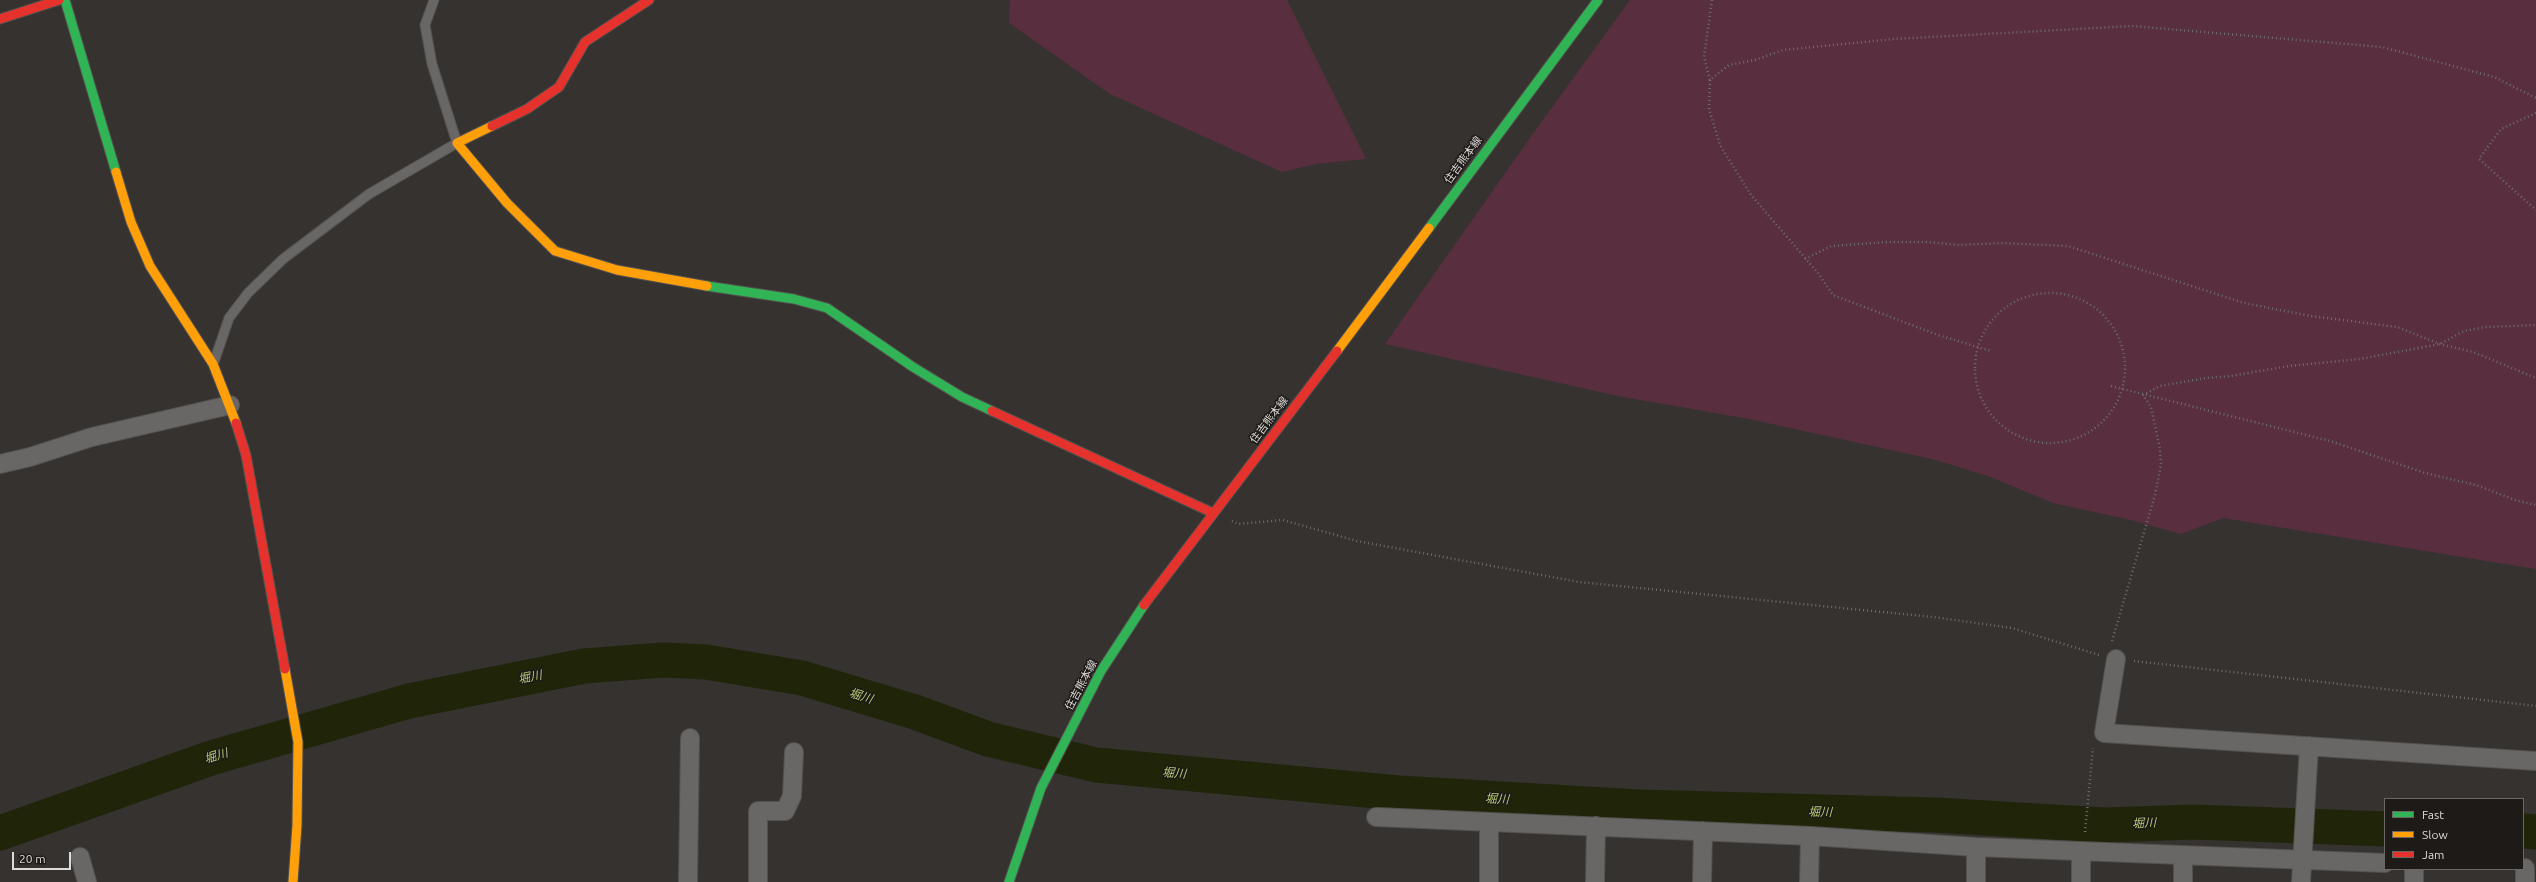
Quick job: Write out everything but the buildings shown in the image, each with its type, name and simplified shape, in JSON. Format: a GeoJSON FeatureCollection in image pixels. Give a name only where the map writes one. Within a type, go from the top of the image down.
{"type":"FeatureCollection","features":[{"type":"Feature","properties":{"kind":"street"},"geometry":{"type":"LineString","coordinates":[[0,19],[59,0]]}},
{"type":"Feature","properties":{"kind":"street"},"geometry":{"type":"LineString","coordinates":[[65,0],[131,222],[150,266],[213,364],[230,404],[246,455],[298,742],[298,817],[293,882]]}},
{"type":"Feature","properties":{"kind":"street"},"geometry":{"type":"LineString","coordinates":[[649,0],[585,42],[559,87],[526,109],[457,144],[507,203],[555,251],[617,270],[710,287],[794,299],[827,308],[913,367],[962,397],[1213,513]]}},
{"type":"Feature","properties":{"kind":"street","name":"住吉熊本線"},"geometry":{"type":"LineString","coordinates":[[1009,882],[1041,788],[1101,671],[1154,589],[1372,305],[1598,0]]}},
{"type":"Feature","properties":{"kind":"street"},"geometry":{"type":"LineString","coordinates":[[0,464],[30,457],[92,437],[230,404]]}},
{"type":"Feature","properties":{"kind":"street"},"geometry":{"type":"LineString","coordinates":[[2112,658],[2104,733],[2536,761]]}},
{"type":"Feature","properties":{"kind":"street"},"geometry":{"type":"LineString","coordinates":[[688,882],[690,738]]}},
{"type":"Feature","properties":{"kind":"street"},"geometry":{"type":"LineString","coordinates":[[2301,882],[2301,860],[2309,746]]}},
{"type":"Feature","properties":{"kind":"street"},"geometry":{"type":"LineString","coordinates":[[758,882],[758,812],[785,811],[792,796],[794,752]]}},
{"type":"Feature","properties":{"kind":"street"},"geometry":{"type":"LineString","coordinates":[[1376,817],[1810,836],[1976,847],[2083,845],[2183,856],[2384,863]]}},
{"type":"Feature","properties":{"kind":"street"},"geometry":{"type":"LineString","coordinates":[[1489,822],[1489,882]]}},
{"type":"Feature","properties":{"kind":"street"},"geometry":{"type":"LineString","coordinates":[[1595,882],[1596,826]]}},
{"type":"Feature","properties":{"kind":"street"},"geometry":{"type":"LineString","coordinates":[[1702,882],[1703,831]]}},
{"type":"Feature","properties":{"kind":"street"},"geometry":{"type":"LineString","coordinates":[[1809,882],[1810,836]]}},
{"type":"Feature","properties":{"kind":"street"},"geometry":{"type":"LineString","coordinates":[[2081,882],[2083,845]]}},
{"type":"Feature","properties":{"kind":"street"},"geometry":{"type":"LineString","coordinates":[[1976,847],[1976,882]]}},
{"type":"Feature","properties":{"kind":"street"},"geometry":{"type":"LineString","coordinates":[[2183,856],[2183,882]]}},
{"type":"Feature","properties":{"kind":"street"},"geometry":{"type":"LineString","coordinates":[[80,857],[87,882]]}},
{"type":"Feature","properties":{"kind":"street"},"geometry":{"type":"LineString","coordinates":[[2414,870],[2414,882]]}},
{"type":"Feature","properties":{"kind":"lane"},"geometry":{"type":"LineString","coordinates":[[213,364],[229,318],[248,293],[283,259],[368,194],[457,144],[432,64],[425,25],[434,0]]}},
{"type":"Feature","properties":{"kind":"path"},"geometry":{"type":"LineString","coordinates":[[1712,0],[1704,57],[1710,80],[1709,109],[1720,145],[1751,195],[1833,295],[1938,335],[1991,351]]}},
{"type":"Feature","properties":{"kind":"path"},"geometry":{"type":"LineString","coordinates":[[1710,80],[1728,65],[1755,60],[1783,50],[1886,40],[2132,26],[2382,47],[2494,77],[2536,98]]}},
{"type":"Feature","properties":{"kind":"path"},"geometry":{"type":"LineString","coordinates":[[2536,113],[2501,129],[2479,159],[2536,210]]}},
{"type":"Feature","properties":{"kind":"path"},"geometry":{"type":"LineString","coordinates":[[1805,259],[1831,246],[1888,242],[1928,242],[1959,245],[2015,243],[2068,246],[2229,299],[2311,316],[2396,327],[2440,344],[2473,352],[2536,378]]}},
{"type":"Feature","properties":{"kind":"path"},"geometry":{"type":"LineString","coordinates":[[2052,292],[2071,295],[2089,303],[2105,316],[2117,332],[2124,350],[2125,370],[2122,390],[2111,412],[2103,421],[2083,436],[2052,443],[2022,438],[2000,425],[1984,406],[1979,395],[1974,371],[1977,346],[1985,328],[1997,313],[2014,301],[2032,294],[2052,292]]}},
{"type":"Feature","properties":{"kind":"path"},"geometry":{"type":"LineString","coordinates":[[2143,395],[2160,386],[2206,378],[2231,376],[2289,366],[2360,359],[2440,344],[2464,331],[2485,327],[2536,325]]}},
{"type":"Feature","properties":{"kind":"path"},"geometry":{"type":"LineString","coordinates":[[2112,386],[2122,390],[2330,441],[2425,473],[2476,485],[2518,501],[2536,505]]}},
{"type":"Feature","properties":{"kind":"path"},"geometry":{"type":"LineString","coordinates":[[2112,658],[2159,482],[2160,449],[2151,407],[2143,395]]}},
{"type":"Feature","properties":{"kind":"path"},"geometry":{"type":"LineString","coordinates":[[1213,513],[1238,524],[1283,520],[1357,541],[1579,582],[1933,617],[2012,628],[2112,658],[2536,706]]}},
{"type":"Feature","properties":{"kind":"path"},"geometry":{"type":"LineString","coordinates":[[2083,845],[2087,795]]}},
{"type":"Feature","properties":{"kind":"shaded area"},"geometry":{"type":"Polygon","coordinates":[[[1010,0],[1287,0],[1366,159],[1316,164],[1282,172],[1110,94],[1009,23],[1010,0]]]}},
{"type":"Feature","properties":{"kind":"shaded area"},"geometry":{"type":"Polygon","coordinates":[[[1630,0],[2536,0],[2536,569],[2223,518],[2181,534],[2131,520],[2053,503],[1988,476],[1932,459],[1749,419],[1618,396],[1385,344],[1532,135],[1630,0]]]}},
{"type":"Feature","properties":{"kind":"waterway","name":"堀川"},"geometry":{"type":"LineString","coordinates":[[0,833],[211,758],[409,701],[584,666],[663,660],[706,662],[802,678],[915,712],[988,739],[1096,765],[1399,793],[1639,807],[1936,815],[2105,825],[2194,822],[2384,829]]}},
{"type":"Feature","properties":{"kind":"waterway","name":"堀川"},"geometry":{"type":"LineString","coordinates":[[2524,831],[2536,832]]}},
{"type":"Feature","properties":{"kind":"traffic: fast"},"geometry":{"type":"LineString","coordinates":[[65,0],[116,172]]}},
{"type":"Feature","properties":{"kind":"traffic: fast"},"geometry":{"type":"LineString","coordinates":[[1429,228],[1598,0]]}},
{"type":"Feature","properties":{"kind":"traffic: fast"},"geometry":{"type":"LineString","coordinates":[[707,286],[794,299],[827,308],[913,367],[962,397],[992,411]]}},
{"type":"Feature","properties":{"kind":"traffic: fast"},"geometry":{"type":"LineString","coordinates":[[1009,882],[1041,788],[1101,671],[1144,605]]}},
{"type":"Feature","properties":{"kind":"traffic: slow"},"geometry":{"type":"LineString","coordinates":[[492,126],[457,143],[507,203],[555,251],[617,270],[707,286]]}},
{"type":"Feature","properties":{"kind":"traffic: slow"},"geometry":{"type":"LineString","coordinates":[[116,172],[131,222],[150,266],[213,364],[236,423]]}},
{"type":"Feature","properties":{"kind":"traffic: slow"},"geometry":{"type":"LineString","coordinates":[[1337,351],[1429,228]]}},
{"type":"Feature","properties":{"kind":"traffic: slow"},"geometry":{"type":"LineString","coordinates":[[285,669],[298,742],[297,825],[293,882]]}},
{"type":"Feature","properties":{"kind":"traffic: jam"},"geometry":{"type":"LineString","coordinates":[[0,19],[59,0]]}},
{"type":"Feature","properties":{"kind":"traffic: jam"},"geometry":{"type":"LineString","coordinates":[[492,126],[527,109],[559,87],[585,42],[649,0]]}},
{"type":"Feature","properties":{"kind":"traffic: jam"},"geometry":{"type":"LineString","coordinates":[[1144,605],[1337,351]]}},
{"type":"Feature","properties":{"kind":"traffic: jam"},"geometry":{"type":"LineString","coordinates":[[992,411],[1213,513]]}},
{"type":"Feature","properties":{"kind":"traffic: jam"},"geometry":{"type":"LineString","coordinates":[[236,423],[246,455],[285,669]]}}]}
